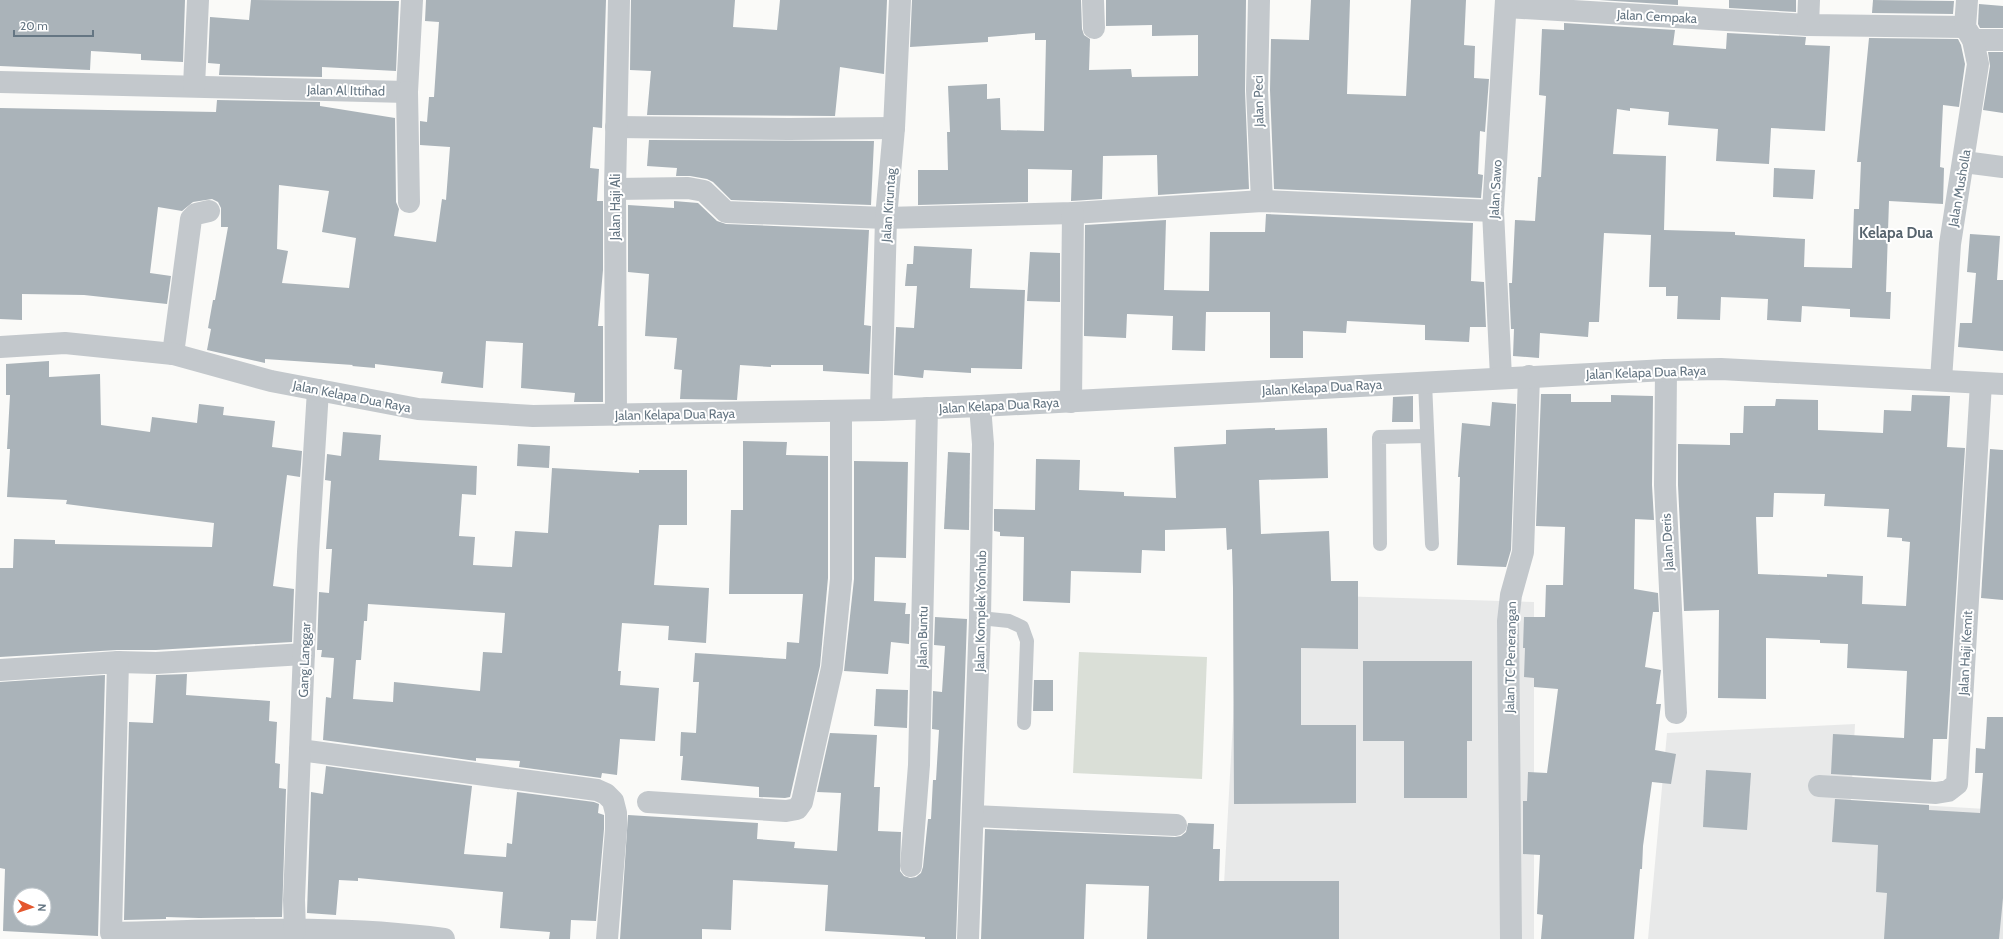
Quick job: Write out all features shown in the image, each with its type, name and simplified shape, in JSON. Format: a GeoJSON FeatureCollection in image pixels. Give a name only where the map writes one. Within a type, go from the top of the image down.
{"type":"FeatureCollection","features":[{"type":"Feature","properties":{"kind":"street"},"geometry":{"type":"LineString","coordinates":[[194,86],[198,0]]}},
{"type":"Feature","properties":{"kind":"street"},"geometry":{"type":"LineString","coordinates":[[409,202],[407,92],[412,0]]}},
{"type":"Feature","properties":{"kind":"street","name":"Jalan Haji Ali"},"geometry":{"type":"LineString","coordinates":[[616,415],[615,188],[619,0]]}},
{"type":"Feature","properties":{"kind":"street","name":"Jalan Kiruntag"},"geometry":{"type":"LineString","coordinates":[[881,410],[886,218],[894,128],[900,0]]}},
{"type":"Feature","properties":{"kind":"street"},"geometry":{"type":"LineString","coordinates":[[1093,0],[1094,28]]}},
{"type":"Feature","properties":{"kind":"street","name":"Jalan Peci"},"geometry":{"type":"LineString","coordinates":[[1259,0],[1257,90],[1262,201]]}},
{"type":"Feature","properties":{"kind":"street"},"geometry":{"type":"LineString","coordinates":[[1808,25],[1809,0]]}},
{"type":"Feature","properties":{"kind":"street","name":"Jalan Musholla"},"geometry":{"type":"LineString","coordinates":[[1941,380],[1950,244],[1964,162],[1978,64],[1969,34],[1967,0]]}},
{"type":"Feature","properties":{"kind":"street","name":"Jalan Cempaka"},"geometry":{"type":"LineString","coordinates":[[1506,4],[1808,25],[1969,34],[2003,40]]}},
{"type":"Feature","properties":{"kind":"street","name":"Jalan Sawo"},"geometry":{"type":"LineString","coordinates":[[1501,377],[1493,211],[1506,4]]}},
{"type":"Feature","properties":{"kind":"street","name":"Jalan Al Ittihad"},"geometry":{"type":"LineString","coordinates":[[0,82],[407,92]]}},
{"type":"Feature","properties":{"kind":"street"},"geometry":{"type":"LineString","coordinates":[[616,127],[789,129],[894,128]]}},
{"type":"Feature","properties":{"kind":"street"},"geometry":{"type":"LineString","coordinates":[[1964,162],[2003,168]]}},
{"type":"Feature","properties":{"kind":"street"},"geometry":{"type":"LineString","coordinates":[[615,188],[688,188],[704,190],[726,212],[886,218],[1073,213],[1262,201],[1493,211]]}},
{"type":"Feature","properties":{"kind":"street"},"geometry":{"type":"LineString","coordinates":[[173,354],[191,219],[196,214],[209,211]]}},
{"type":"Feature","properties":{"kind":"street"},"geometry":{"type":"LineString","coordinates":[[1071,402],[1073,213]]}},
{"type":"Feature","properties":{"kind":"street","name":"Jalan Kelapa Dua Raya"},"geometry":{"type":"LineString","coordinates":[[0,347],[65,343],[173,354],[271,380],[418,409],[533,416],[841,411],[980,406],[1501,377],[1666,370],[1721,369],[2003,384]]}},
{"type":"Feature","properties":{"kind":"street","name":"Jalan Deris"},"geometry":{"type":"LineString","coordinates":[[1666,370],[1665,485],[1676,713]]}},
{"type":"Feature","properties":{"kind":"street","name":"Jalan TC Penerangan"},"geometry":{"type":"LineString","coordinates":[[1511,939],[1508,620],[1511,595],[1523,552],[1528,376]]}},
{"type":"Feature","properties":{"kind":"street","name":"Jalan Haji Kemit"},"geometry":{"type":"LineString","coordinates":[[1819,786],[1936,793],[1948,791],[1957,784],[1981,382]]}},
{"type":"Feature","properties":{"kind":"street","name":"Gang Langgar"},"geometry":{"type":"LineString","coordinates":[[295,931],[294,900],[308,552],[318,390]]}},
{"type":"Feature","properties":{"kind":"street","name":"Jalan Komplek Yonhub"},"geometry":{"type":"LineString","coordinates":[[968,939],[980,618],[983,444],[980,406]]}},
{"type":"Feature","properties":{"kind":"street","name":"Jalan Buntu"},"geometry":{"type":"LineString","coordinates":[[911,866],[919,765],[927,408]]}},
{"type":"Feature","properties":{"kind":"street"},"geometry":{"type":"LineString","coordinates":[[648,802],[786,812],[796,808],[802,802],[832,668],[841,579],[841,411]]}},
{"type":"Feature","properties":{"kind":"street"},"geometry":{"type":"LineString","coordinates":[[0,670],[118,662],[184,661],[304,654]]}},
{"type":"Feature","properties":{"kind":"street"},"geometry":{"type":"LineString","coordinates":[[118,662],[104,937],[295,931],[404,934],[444,939]]}},
{"type":"Feature","properties":{"kind":"street"},"geometry":{"type":"LineString","coordinates":[[300,750],[597,790],[606,794],[613,801],[616,830],[607,939]]}},
{"type":"Feature","properties":{"kind":"street"},"geometry":{"type":"LineString","coordinates":[[973,816],[1176,825]]}},
{"type":"Feature","properties":{"kind":"lane"},"geometry":{"type":"LineString","coordinates":[[1425,382],[1432,544]]}},
{"type":"Feature","properties":{"kind":"lane"},"geometry":{"type":"LineString","coordinates":[[1380,544],[1380,437],[1427,436]]}},
{"type":"Feature","properties":{"kind":"lane"},"geometry":{"type":"LineString","coordinates":[[980,618],[1009,620],[1022,627],[1027,641],[1024,723]]}},
{"type":"Feature","properties":{"kind":"shaded area"},"geometry":{"type":"Polygon","coordinates":[[[1240,593],[1534,602],[1534,939],[1221,939],[1240,593]]]}},
{"type":"Feature","properties":{"kind":"shaded area"},"geometry":{"type":"Polygon","coordinates":[[[1079,652],[1207,657],[1202,779],[1073,773],[1079,652]]]}},
{"type":"Feature","properties":{"kind":"shaded area"},"geometry":{"type":"Polygon","coordinates":[[[1855,724],[1851,801],[2003,810],[2003,939],[1648,939],[1667,733],[1855,724]]]}},
{"type":"Feature","properties":{"kind":"building"},"geometry":{"type":"Polygon","coordinates":[[[0,0],[185,0],[183,62],[141,60],[141,54],[91,51],[90,70],[0,66],[0,0]]]}},
{"type":"Feature","properties":{"kind":"building"},"geometry":{"type":"Polygon","coordinates":[[[251,0],[399,1],[396,71],[322,67],[322,77],[219,75],[220,64],[208,63],[210,17],[249,20],[251,0]]]}},
{"type":"Feature","properties":{"kind":"building"},"geometry":{"type":"Polygon","coordinates":[[[426,0],[606,0],[602,128],[593,127],[590,168],[599,169],[597,201],[603,201],[603,270],[598,326],[603,326],[603,402],[574,402],[575,393],[521,388],[523,343],[486,341],[483,388],[441,383],[443,372],[375,364],[375,368],[265,359],[265,363],[207,350],[211,329],[208,328],[213,300],[215,300],[228,227],[221,227],[221,208],[218,202],[212,199],[193,202],[182,211],[158,207],[150,273],[171,276],[167,304],[84,295],[22,294],[22,320],[0,319],[0,108],[216,112],[217,100],[320,102],[320,106],[395,118],[396,202],[399,209],[394,236],[436,242],[442,199],[446,200],[450,147],[420,145],[420,121],[427,122],[429,97],[434,97],[439,22],[425,21],[426,0]],[[279,185],[277,249],[288,251],[282,283],[349,288],[356,238],[322,232],[329,191],[279,185]]]}},
{"type":"Feature","properties":{"kind":"building"},"geometry":{"type":"Polygon","coordinates":[[[631,0],[735,0],[733,27],[777,30],[780,0],[887,0],[884,74],[840,67],[835,116],[647,115],[651,71],[630,70],[631,0]]]}},
{"type":"Feature","properties":{"kind":"building"},"geometry":{"type":"Polygon","coordinates":[[[912,0],[1081,0],[1082,29],[1084,35],[1090,39],[1089,70],[1131,69],[1132,77],[1198,76],[1198,35],[1152,36],[1152,25],[1106,26],[1106,0],[1246,0],[1245,91],[1249,189],[1158,195],[1157,155],[1103,156],[1102,199],[1071,201],[1072,170],[1028,169],[1028,202],[918,205],[918,170],[948,170],[947,132],[950,132],[948,86],[987,84],[987,99],[1000,98],[1001,130],[1044,131],[1046,40],[1035,40],[1035,33],[988,37],[988,42],[910,47],[912,0]]]}},
{"type":"Feature","properties":{"kind":"building"},"geometry":{"type":"Polygon","coordinates":[[[1311,0],[1350,0],[1347,94],[1406,96],[1411,0],[1466,0],[1464,45],[1475,46],[1474,78],[1489,79],[1485,132],[1480,131],[1478,174],[1483,175],[1481,198],[1274,189],[1270,90],[1271,39],[1309,40],[1311,0]]]}},
{"type":"Feature","properties":{"kind":"building"},"geometry":{"type":"Polygon","coordinates":[[[1599,0],[1678,0],[1678,5],[1599,0]]]}},
{"type":"Feature","properties":{"kind":"building"},"geometry":{"type":"Polygon","coordinates":[[[1729,0],[1796,0],[1796,12],[1729,8],[1729,0]]]}},
{"type":"Feature","properties":{"kind":"building"},"geometry":{"type":"Polygon","coordinates":[[[1873,0],[1954,1],[1953,14],[1872,13],[1873,0]]]}},
{"type":"Feature","properties":{"kind":"building"},"geometry":{"type":"Polygon","coordinates":[[[1979,4],[2003,6],[2003,28],[1980,28],[1978,24],[1979,4]]]}},
{"type":"Feature","properties":{"kind":"building"},"geometry":{"type":"Polygon","coordinates":[[[1564,23],[1675,30],[1673,45],[1726,49],[1727,33],[1806,37],[1805,45],[1830,46],[1825,131],[1771,128],[1769,164],[1716,161],[1718,129],[1668,125],[1669,112],[1630,108],[1630,111],[1617,109],[1613,154],[1666,156],[1664,230],[1735,232],[1735,235],[1805,239],[1804,267],[1852,268],[1854,209],[1859,209],[1861,162],[1857,162],[1869,38],[1958,39],[1961,45],[1965,64],[1959,107],[1943,105],[1940,167],[1944,168],[1943,204],[1889,201],[1886,292],[1891,292],[1890,319],[1850,317],[1850,309],[1802,306],[1801,322],[1767,320],[1768,299],[1721,297],[1720,320],[1677,319],[1678,296],[1666,296],[1666,287],[1649,287],[1651,235],[1604,233],[1599,322],[1589,322],[1588,337],[1540,333],[1539,358],[1513,356],[1514,329],[1511,329],[1509,283],[1512,283],[1515,220],[1535,221],[1538,177],[1541,177],[1546,96],[1539,95],[1542,29],[1564,30],[1564,23]]]}},
{"type":"Feature","properties":{"kind":"building"},"geometry":{"type":"Polygon","coordinates":[[[1988,52],[2003,52],[2003,113],[1983,110],[1990,66],[1988,52]]]}},
{"type":"Feature","properties":{"kind":"building"},"geometry":{"type":"Polygon","coordinates":[[[649,140],[874,141],[871,205],[731,200],[713,182],[707,179],[690,176],[676,176],[677,168],[647,166],[649,140]]]}},
{"type":"Feature","properties":{"kind":"building"},"geometry":{"type":"Polygon","coordinates":[[[1774,168],[1815,170],[1813,199],[1773,197],[1774,168]]]}},
{"type":"Feature","properties":{"kind":"building"},"geometry":{"type":"Polygon","coordinates":[[[674,201],[698,203],[717,221],[726,224],[869,230],[864,325],[871,326],[869,374],[823,371],[823,365],[771,365],[771,367],[740,365],[737,400],[680,399],[682,370],[674,369],[677,338],[645,336],[649,274],[628,272],[628,205],[674,208],[674,201]]]}},
{"type":"Feature","properties":{"kind":"building"},"geometry":{"type":"Polygon","coordinates":[[[1266,214],[1473,223],[1471,281],[1484,282],[1486,327],[1470,327],[1469,342],[1425,340],[1425,325],[1347,321],[1346,333],[1303,331],[1303,358],[1270,358],[1270,312],[1206,312],[1205,351],[1172,350],[1173,316],[1127,314],[1126,338],[1084,336],[1085,225],[1166,220],[1164,290],[1209,291],[1210,232],[1265,232],[1266,214]]]}},
{"type":"Feature","properties":{"kind":"building"},"geometry":{"type":"Polygon","coordinates":[[[1970,234],[2000,236],[1997,280],[2003,280],[2003,351],[1958,347],[1960,323],[1972,323],[1976,273],[1967,272],[1970,234]]]}},
{"type":"Feature","properties":{"kind":"building"},"geometry":{"type":"Polygon","coordinates":[[[914,246],[972,249],[970,288],[1025,290],[1022,369],[971,368],[971,373],[924,370],[923,378],[894,375],[896,327],[914,328],[917,286],[905,286],[907,264],[913,264],[914,246]]]}},
{"type":"Feature","properties":{"kind":"building"},"geometry":{"type":"Polygon","coordinates":[[[1030,252],[1060,253],[1060,302],[1027,301],[1030,252]]]}},
{"type":"Feature","properties":{"kind":"building"},"geometry":{"type":"Polygon","coordinates":[[[49,361],[49,377],[100,374],[101,425],[150,432],[152,417],[197,423],[199,404],[224,407],[223,415],[275,421],[272,447],[302,451],[300,477],[287,475],[273,586],[294,589],[292,642],[0,657],[0,568],[13,568],[14,539],[55,540],[55,544],[212,547],[214,523],[66,504],[67,500],[7,497],[10,449],[7,449],[10,395],[6,395],[6,364],[49,361]]]}},
{"type":"Feature","properties":{"kind":"building"},"geometry":{"type":"Polygon","coordinates":[[[1541,394],[1571,394],[1571,402],[1611,402],[1611,395],[1653,396],[1652,485],[1654,520],[1635,519],[1634,589],[1658,593],[1659,612],[1653,612],[1645,667],[1661,670],[1656,704],[1661,704],[1655,750],[1676,754],[1671,784],[1652,782],[1643,846],[1642,869],[1640,869],[1634,939],[1541,939],[1543,915],[1537,914],[1540,855],[1523,854],[1523,801],[1527,801],[1528,772],[1547,773],[1558,689],[1534,687],[1534,678],[1524,677],[1524,617],[1545,617],[1546,585],[1563,585],[1565,527],[1536,526],[1541,394]]]}},
{"type":"Feature","properties":{"kind":"building"},"geometry":{"type":"Polygon","coordinates":[[[1912,395],[1950,396],[1947,447],[1965,448],[1947,739],[1933,739],[1931,780],[1831,774],[1833,734],[1904,738],[1907,671],[1847,668],[1848,644],[1820,643],[1820,640],[1766,638],[1766,699],[1718,698],[1719,610],[1684,611],[1678,485],[1678,444],[1730,445],[1730,433],[1743,433],[1744,406],[1775,406],[1776,399],[1818,400],[1818,430],[1883,433],[1884,410],[1911,411],[1912,395]],[[1774,493],[1773,517],[1756,517],[1758,574],[1827,577],[1827,574],[1863,576],[1862,604],[1906,606],[1910,542],[1902,541],[1902,538],[1887,537],[1889,509],[1824,506],[1825,494],[1774,493]]]}},
{"type":"Feature","properties":{"kind":"building"},"geometry":{"type":"Polygon","coordinates":[[[1413,396],[1413,422],[1392,422],[1393,397],[1413,396]]]}},
{"type":"Feature","properties":{"kind":"building"},"geometry":{"type":"Polygon","coordinates":[[[1492,402],[1516,404],[1511,550],[1506,567],[1457,565],[1460,477],[1458,477],[1462,423],[1490,426],[1492,402]]]}},
{"type":"Feature","properties":{"kind":"building"},"geometry":{"type":"Polygon","coordinates":[[[1275,428],[1275,430],[1327,428],[1328,478],[1259,480],[1261,534],[1329,531],[1331,581],[1358,581],[1358,649],[1301,648],[1301,725],[1356,725],[1356,803],[1234,804],[1232,549],[1227,550],[1226,528],[1165,530],[1165,551],[1142,550],[1141,573],[1071,571],[1070,603],[1023,601],[1024,537],[1000,536],[1000,532],[994,531],[994,509],[1035,510],[1036,459],[1080,460],[1079,490],[1124,492],[1124,496],[1176,498],[1174,447],[1226,444],[1226,430],[1275,428]]]}},
{"type":"Feature","properties":{"kind":"building"},"geometry":{"type":"Polygon","coordinates":[[[343,432],[381,435],[379,460],[477,466],[476,495],[462,494],[459,536],[475,537],[473,565],[512,567],[515,531],[548,533],[552,468],[639,473],[639,470],[687,470],[687,525],[659,525],[654,585],[709,588],[706,643],[668,640],[669,626],[622,623],[618,671],[621,671],[620,685],[659,688],[655,741],[620,739],[617,775],[602,773],[601,778],[519,767],[520,761],[476,758],[476,761],[323,740],[326,697],[331,698],[334,658],[321,657],[322,650],[317,650],[319,592],[329,593],[332,549],[326,549],[331,481],[325,480],[327,454],[341,456],[343,432]],[[368,604],[367,621],[364,621],[361,660],[356,660],[353,699],[393,702],[394,682],[480,691],[483,652],[502,653],[505,613],[368,604]]]}},
{"type":"Feature","properties":{"kind":"building"},"geometry":{"type":"Polygon","coordinates":[[[743,441],[787,442],[786,455],[828,456],[828,578],[820,666],[790,797],[785,798],[759,797],[759,787],[681,780],[683,756],[680,756],[681,732],[696,733],[699,682],[693,682],[695,653],[786,659],[787,642],[799,643],[803,594],[729,594],[731,510],[743,510],[743,441]]]}},
{"type":"Feature","properties":{"kind":"building"},"geometry":{"type":"Polygon","coordinates":[[[518,444],[550,446],[549,468],[517,466],[518,444]]]}},
{"type":"Feature","properties":{"kind":"building"},"geometry":{"type":"Polygon","coordinates":[[[1990,449],[2003,450],[2003,600],[1981,598],[1990,449]]]}},
{"type":"Feature","properties":{"kind":"building"},"geometry":{"type":"Polygon","coordinates":[[[948,452],[970,453],[969,530],[944,529],[948,452]]]}},
{"type":"Feature","properties":{"kind":"building"},"geometry":{"type":"Polygon","coordinates":[[[854,461],[908,462],[906,558],[875,557],[874,601],[906,603],[905,614],[910,614],[909,644],[891,642],[888,674],[844,671],[854,579],[854,461]]]}},
{"type":"Feature","properties":{"kind":"building"},"geometry":{"type":"Polygon","coordinates":[[[935,617],[967,619],[956,939],[925,939],[925,937],[825,931],[828,885],[733,880],[731,930],[702,929],[702,939],[620,939],[628,815],[758,823],[757,839],[795,842],[794,848],[837,851],[841,793],[817,792],[830,733],[877,735],[874,787],[880,787],[878,831],[901,832],[900,871],[904,876],[910,878],[916,877],[921,873],[923,867],[928,819],[931,819],[933,780],[936,780],[939,730],[932,729],[933,691],[942,692],[945,646],[934,645],[935,617]]]}},
{"type":"Feature","properties":{"kind":"building"},"geometry":{"type":"Polygon","coordinates":[[[1363,661],[1472,661],[1472,741],[1467,741],[1467,798],[1404,798],[1404,741],[1363,741],[1363,661]]]}},
{"type":"Feature","properties":{"kind":"building"},"geometry":{"type":"Polygon","coordinates":[[[187,674],[186,695],[270,701],[269,721],[277,722],[275,763],[280,764],[279,788],[286,789],[282,917],[166,917],[166,919],[124,920],[129,722],[153,723],[156,675],[187,674]]]}},
{"type":"Feature","properties":{"kind":"building"},"geometry":{"type":"Polygon","coordinates":[[[105,675],[98,936],[3,931],[5,869],[0,868],[0,682],[105,675]]]}},
{"type":"Feature","properties":{"kind":"building"},"geometry":{"type":"Polygon","coordinates":[[[1034,680],[1053,680],[1053,711],[1033,711],[1034,680]]]}},
{"type":"Feature","properties":{"kind":"building"},"geometry":{"type":"Polygon","coordinates":[[[876,689],[908,690],[907,728],[874,726],[876,689]]]}},
{"type":"Feature","properties":{"kind":"building"},"geometry":{"type":"Polygon","coordinates":[[[1987,717],[2003,717],[2003,898],[1999,939],[1884,939],[1887,893],[1876,892],[1878,845],[1832,842],[1835,799],[1929,805],[1929,810],[1980,813],[1983,773],[1975,773],[1976,748],[1985,749],[1987,717]]]}},
{"type":"Feature","properties":{"kind":"building"},"geometry":{"type":"Polygon","coordinates":[[[326,766],[472,786],[464,854],[506,857],[507,843],[512,844],[517,792],[594,802],[599,804],[598,813],[604,815],[604,829],[596,921],[571,920],[570,939],[549,939],[550,932],[500,928],[503,892],[358,878],[358,881],[339,880],[336,915],[307,913],[311,792],[323,794],[326,766]]]}},
{"type":"Feature","properties":{"kind":"building"},"geometry":{"type":"Polygon","coordinates":[[[1706,770],[1751,773],[1747,830],[1703,827],[1706,770]]]}},
{"type":"Feature","properties":{"kind":"building"},"geometry":{"type":"Polygon","coordinates":[[[1188,823],[1214,824],[1213,849],[1220,849],[1219,881],[1339,881],[1339,939],[1147,939],[1149,886],[1086,884],[1084,939],[981,939],[985,829],[1175,837],[1181,836],[1186,832],[1188,823]]]}},
{"type":"Feature","properties":{"kind":"district","name":"Kelapa Dua"},"geometry":{"type":"Point","coordinates":[1896,233]}}]}
